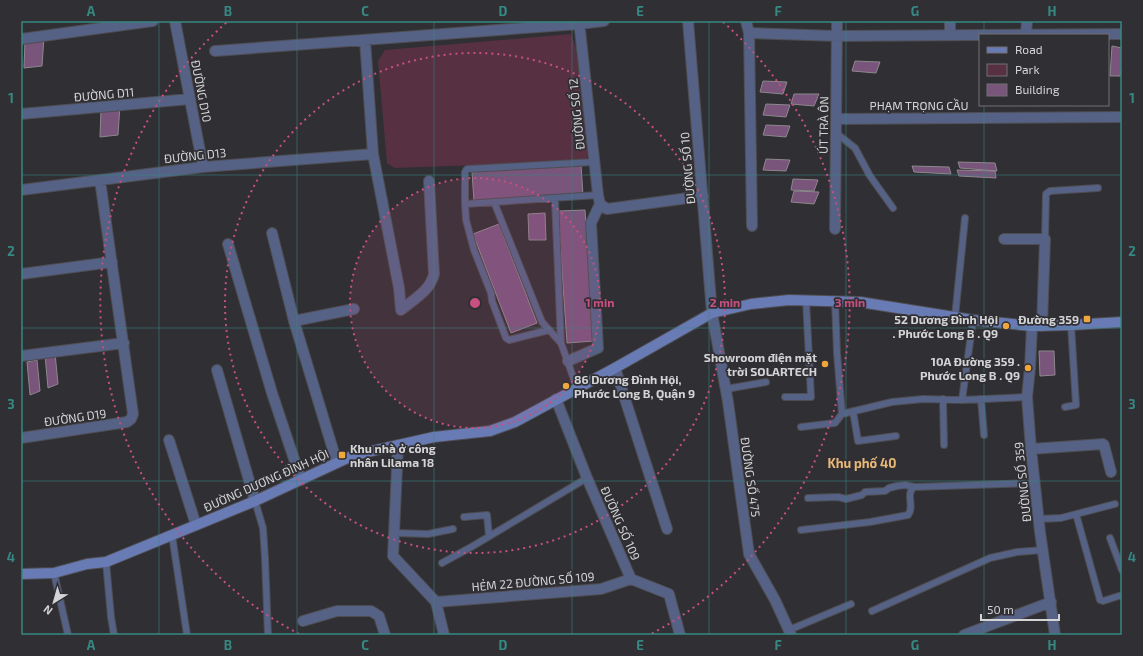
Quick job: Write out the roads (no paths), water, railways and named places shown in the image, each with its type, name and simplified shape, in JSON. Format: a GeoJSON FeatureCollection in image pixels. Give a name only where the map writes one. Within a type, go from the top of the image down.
{"type":"FeatureCollection","features":[{"type":"Feature","properties":{"kind":"street"},"geometry":{"type":"LineString","coordinates":[[21,39],[153,21]]}},
{"type":"Feature","properties":{"kind":"street","name":"ĐƯỜNG D10"},"geometry":{"type":"LineString","coordinates":[[175,21],[203,166]]}},
{"type":"Feature","properties":{"kind":"street"},"geometry":{"type":"LineString","coordinates":[[215,51],[604,21]]}},
{"type":"Feature","properties":{"kind":"street","name":"ĐƯỜNG SỐ 10"},"geometry":{"type":"LineString","coordinates":[[688,21],[712,313]]}},
{"type":"Feature","properties":{"kind":"street"},"geometry":{"type":"LineString","coordinates":[[746,21],[749,33],[752,226]]}},
{"type":"Feature","properties":{"kind":"street","name":"ÚT TRÀ ÔN"},"geometry":{"type":"LineString","coordinates":[[835,229],[837,21]]}},
{"type":"Feature","properties":{"kind":"street"},"geometry":{"type":"LineString","coordinates":[[950,21],[950,35]]}},
{"type":"Feature","properties":{"kind":"street"},"geometry":{"type":"LineString","coordinates":[[1027,21],[1026,34],[1122,34]]}},
{"type":"Feature","properties":{"kind":"street","name":"ĐƯỜNG SỐ 12"},"geometry":{"type":"LineString","coordinates":[[579,23],[599,199]]}},
{"type":"Feature","properties":{"kind":"street"},"geometry":{"type":"LineString","coordinates":[[749,33],[837,36],[979,35]]}},
{"type":"Feature","properties":{"kind":"street"},"geometry":{"type":"LineString","coordinates":[[365,40],[373,154],[399,288],[401,310],[426,290],[434,274],[429,181]]}},
{"type":"Feature","properties":{"kind":"street","name":"ĐƯỜNG D11"},"geometry":{"type":"LineString","coordinates":[[21,114],[190,99]]}},
{"type":"Feature","properties":{"kind":"street","name":"PHẠM TRỌNG CẦU"},"geometry":{"type":"LineString","coordinates":[[836,119],[1122,117]]}},
{"type":"Feature","properties":{"kind":"street","name":"ĐƯỜNG D13"},"geometry":{"type":"LineString","coordinates":[[21,190],[203,166],[373,154]]}},
{"type":"Feature","properties":{"kind":"street"},"geometry":{"type":"LineString","coordinates":[[21,356],[124,343],[100,180]]}},
{"type":"Feature","properties":{"kind":"street"},"geometry":{"type":"LineString","coordinates":[[568,361],[598,348],[591,223],[599,199],[607,208],[703,196]]}},
{"type":"Feature","properties":{"kind":"street"},"geometry":{"type":"LineString","coordinates":[[272,233],[294,321],[337,463]]}},
{"type":"Feature","properties":{"kind":"street"},"geometry":{"type":"LineString","coordinates":[[1004,238],[1045,239]]}},
{"type":"Feature","properties":{"kind":"street","name":"ĐƯỜNG SỐ 359"},"geometry":{"type":"LineString","coordinates":[[1045,239],[1037,326],[1027,397],[1031,450],[1039,519],[1055,635]]}},
{"type":"Feature","properties":{"kind":"street"},"geometry":{"type":"LineString","coordinates":[[228,244],[272,393],[301,480]]}},
{"type":"Feature","properties":{"kind":"street"},"geometry":{"type":"LineString","coordinates":[[21,274],[112,262]]}},
{"type":"Feature","properties":{"kind":"street","name":"ĐƯỜNG DƯƠNG ĐÌNH HỘI"},"geometry":{"type":"LineString","coordinates":[[21,574],[54,573],[87,564],[106,562],[255,501],[354,455],[434,437],[490,430],[515,422],[712,313],[751,304],[789,300],[860,302],[973,320],[1037,326],[1122,322]]}},
{"type":"Feature","properties":{"kind":"street"},"geometry":{"type":"LineString","coordinates":[[294,321],[354,309]]}},
{"type":"Feature","properties":{"kind":"street","name":"ĐƯỜNG SỐ 475"},"geometry":{"type":"LineString","coordinates":[[712,313],[726,389],[749,554],[775,600],[790,632]]}},
{"type":"Feature","properties":{"kind":"street","name":"ĐƯỜNG D19"},"geometry":{"type":"LineString","coordinates":[[21,438],[127,422],[131,419],[133,407],[124,343]]}},
{"type":"Feature","properties":{"kind":"street"},"geometry":{"type":"LineString","coordinates":[[615,368],[667,529]]}},
{"type":"Feature","properties":{"kind":"street"},"geometry":{"type":"LineString","coordinates":[[217,370],[255,501]]}},
{"type":"Feature","properties":{"kind":"street","name":"ĐƯỜNG SỐ 109"},"geometry":{"type":"LineString","coordinates":[[556,399],[587,478],[631,579],[669,594],[680,635]]}},
{"type":"Feature","properties":{"kind":"street"},"geometry":{"type":"LineString","coordinates":[[169,440],[196,524]]}},
{"type":"Feature","properties":{"kind":"street"},"geometry":{"type":"LineString","coordinates":[[1031,450],[1103,444],[1111,472]]}},
{"type":"Feature","properties":{"kind":"street"},"geometry":{"type":"LineString","coordinates":[[398,445],[393,556],[436,602],[444,635]]}},
{"type":"Feature","properties":{"kind":"street","name":"HẺM 22 ĐƯỜNG SỐ 109"},"geometry":{"type":"LineString","coordinates":[[436,602],[602,589],[631,579]]}},
{"type":"Feature","properties":{"kind":"street"},"geometry":{"type":"LineString","coordinates":[[964,635],[1051,602]]}},
{"type":"Feature","properties":{"kind":"street"},"geometry":{"type":"LineString","coordinates":[[303,622],[337,611],[371,611],[379,616],[385,635]]}},
{"type":"Feature","properties":{"kind":"lane"},"geometry":{"type":"LineString","coordinates":[[836,133],[855,148],[870,176],[893,208]]}},
{"type":"Feature","properties":{"kind":"lane"},"geometry":{"type":"LineString","coordinates":[[549,330],[509,340],[506,338],[492,301],[491,293],[474,250],[466,220],[465,172],[467,168],[594,162]]}},
{"type":"Feature","properties":{"kind":"lane"},"geometry":{"type":"LineString","coordinates":[[1045,239],[1046,194],[1050,191],[1098,188]]}},
{"type":"Feature","properties":{"kind":"lane"},"geometry":{"type":"LineString","coordinates":[[465,204],[555,199],[599,199]]}},
{"type":"Feature","properties":{"kind":"lane"},"geometry":{"type":"LineString","coordinates":[[555,199],[561,343],[577,388]]}},
{"type":"Feature","properties":{"kind":"lane"},"geometry":{"type":"LineString","coordinates":[[494,202],[542,322],[561,343]]}},
{"type":"Feature","properties":{"kind":"lane"},"geometry":{"type":"LineString","coordinates":[[955,317],[965,218]]}},
{"type":"Feature","properties":{"kind":"lane"},"geometry":{"type":"LineString","coordinates":[[785,397],[810,398],[806,300]]}},
{"type":"Feature","properties":{"kind":"lane"},"geometry":{"type":"LineString","coordinates":[[801,427],[836,423],[842,414],[837,353],[835,301]]}},
{"type":"Feature","properties":{"kind":"lane"},"geometry":{"type":"LineString","coordinates":[[962,400],[973,320]]}},
{"type":"Feature","properties":{"kind":"lane"},"geometry":{"type":"LineString","coordinates":[[1065,406],[1076,405],[1071,325]]}},
{"type":"Feature","properties":{"kind":"lane"},"geometry":{"type":"LineString","coordinates":[[726,389],[766,382]]}},
{"type":"Feature","properties":{"kind":"lane"},"geometry":{"type":"LineString","coordinates":[[842,414],[892,402],[923,399],[962,400],[1027,397]]}},
{"type":"Feature","properties":{"kind":"lane"},"geometry":{"type":"LineString","coordinates":[[942,399],[944,445]]}},
{"type":"Feature","properties":{"kind":"lane"},"geometry":{"type":"LineString","coordinates":[[981,399],[984,435]]}},
{"type":"Feature","properties":{"kind":"lane"},"geometry":{"type":"LineString","coordinates":[[854,411],[858,441],[896,436]]}},
{"type":"Feature","properties":{"kind":"lane"},"geometry":{"type":"LineString","coordinates":[[442,563],[587,478]]}},
{"type":"Feature","properties":{"kind":"lane"},"geometry":{"type":"LineString","coordinates":[[808,498],[838,497],[846,499],[862,495],[865,492],[884,491],[889,488],[905,485],[914,487],[1035,483]]}},
{"type":"Feature","properties":{"kind":"lane"},"geometry":{"type":"LineString","coordinates":[[801,530],[870,522],[908,515],[910,512],[910,492],[914,487]]}},
{"type":"Feature","properties":{"kind":"lane"},"geometry":{"type":"LineString","coordinates":[[255,501],[263,528],[268,635]]}},
{"type":"Feature","properties":{"kind":"lane"},"geometry":{"type":"LineString","coordinates":[[1039,519],[1061,518],[1115,504]]}},
{"type":"Feature","properties":{"kind":"lane"},"geometry":{"type":"LineString","coordinates":[[1076,514],[1100,600],[1103,601],[1122,595]]}},
{"type":"Feature","properties":{"kind":"lane"},"geometry":{"type":"LineString","coordinates":[[464,517],[487,515],[489,536]]}},
{"type":"Feature","properties":{"kind":"lane"},"geometry":{"type":"LineString","coordinates":[[395,533],[428,534],[453,529]]}},
{"type":"Feature","properties":{"kind":"lane"},"geometry":{"type":"LineString","coordinates":[[172,535],[187,635]]}},
{"type":"Feature","properties":{"kind":"lane"},"geometry":{"type":"LineString","coordinates":[[1110,538],[1122,570]]}},
{"type":"Feature","properties":{"kind":"lane"},"geometry":{"type":"LineString","coordinates":[[872,611],[990,558],[1017,552],[1043,550]]}},
{"type":"Feature","properties":{"kind":"lane"},"geometry":{"type":"LineString","coordinates":[[106,562],[114,635]]}},
{"type":"Feature","properties":{"kind":"lane"},"geometry":{"type":"LineString","coordinates":[[54,573],[68,635]]}},
{"type":"Feature","properties":{"kind":"lane"},"geometry":{"type":"LineString","coordinates":[[790,632],[851,604]]}},
{"type":"Feature","properties":{"kind":"place","name":"Đường 359"},"geometry":{"type":"Point","coordinates":[1087,319]}},
{"type":"Feature","properties":{"kind":"place","name":"52 Dương Đình Hội . Phước Long B . Q9"},"geometry":{"type":"Point","coordinates":[1006,326]}},
{"type":"Feature","properties":{"kind":"place","name":"Showroom điện mặt trời SOLARTECH"},"geometry":{"type":"Point","coordinates":[825,364]}},
{"type":"Feature","properties":{"kind":"place","name":"10A Đường 359 . Phước Long B . Q9"},"geometry":{"type":"Point","coordinates":[1028,368]}},
{"type":"Feature","properties":{"kind":"place","name":"86 Dương Đình Hội, Phước Long B, Quận 9"},"geometry":{"type":"Point","coordinates":[566,386]}},
{"type":"Feature","properties":{"kind":"place","name":"Khu nhà ở công nhân Lilama 18"},"geometry":{"type":"Point","coordinates":[342,455]}},
{"type":"Feature","properties":{"kind":"district","name":"Khu phố 40"},"geometry":{"type":"Point","coordinates":[862,463]}}]}
